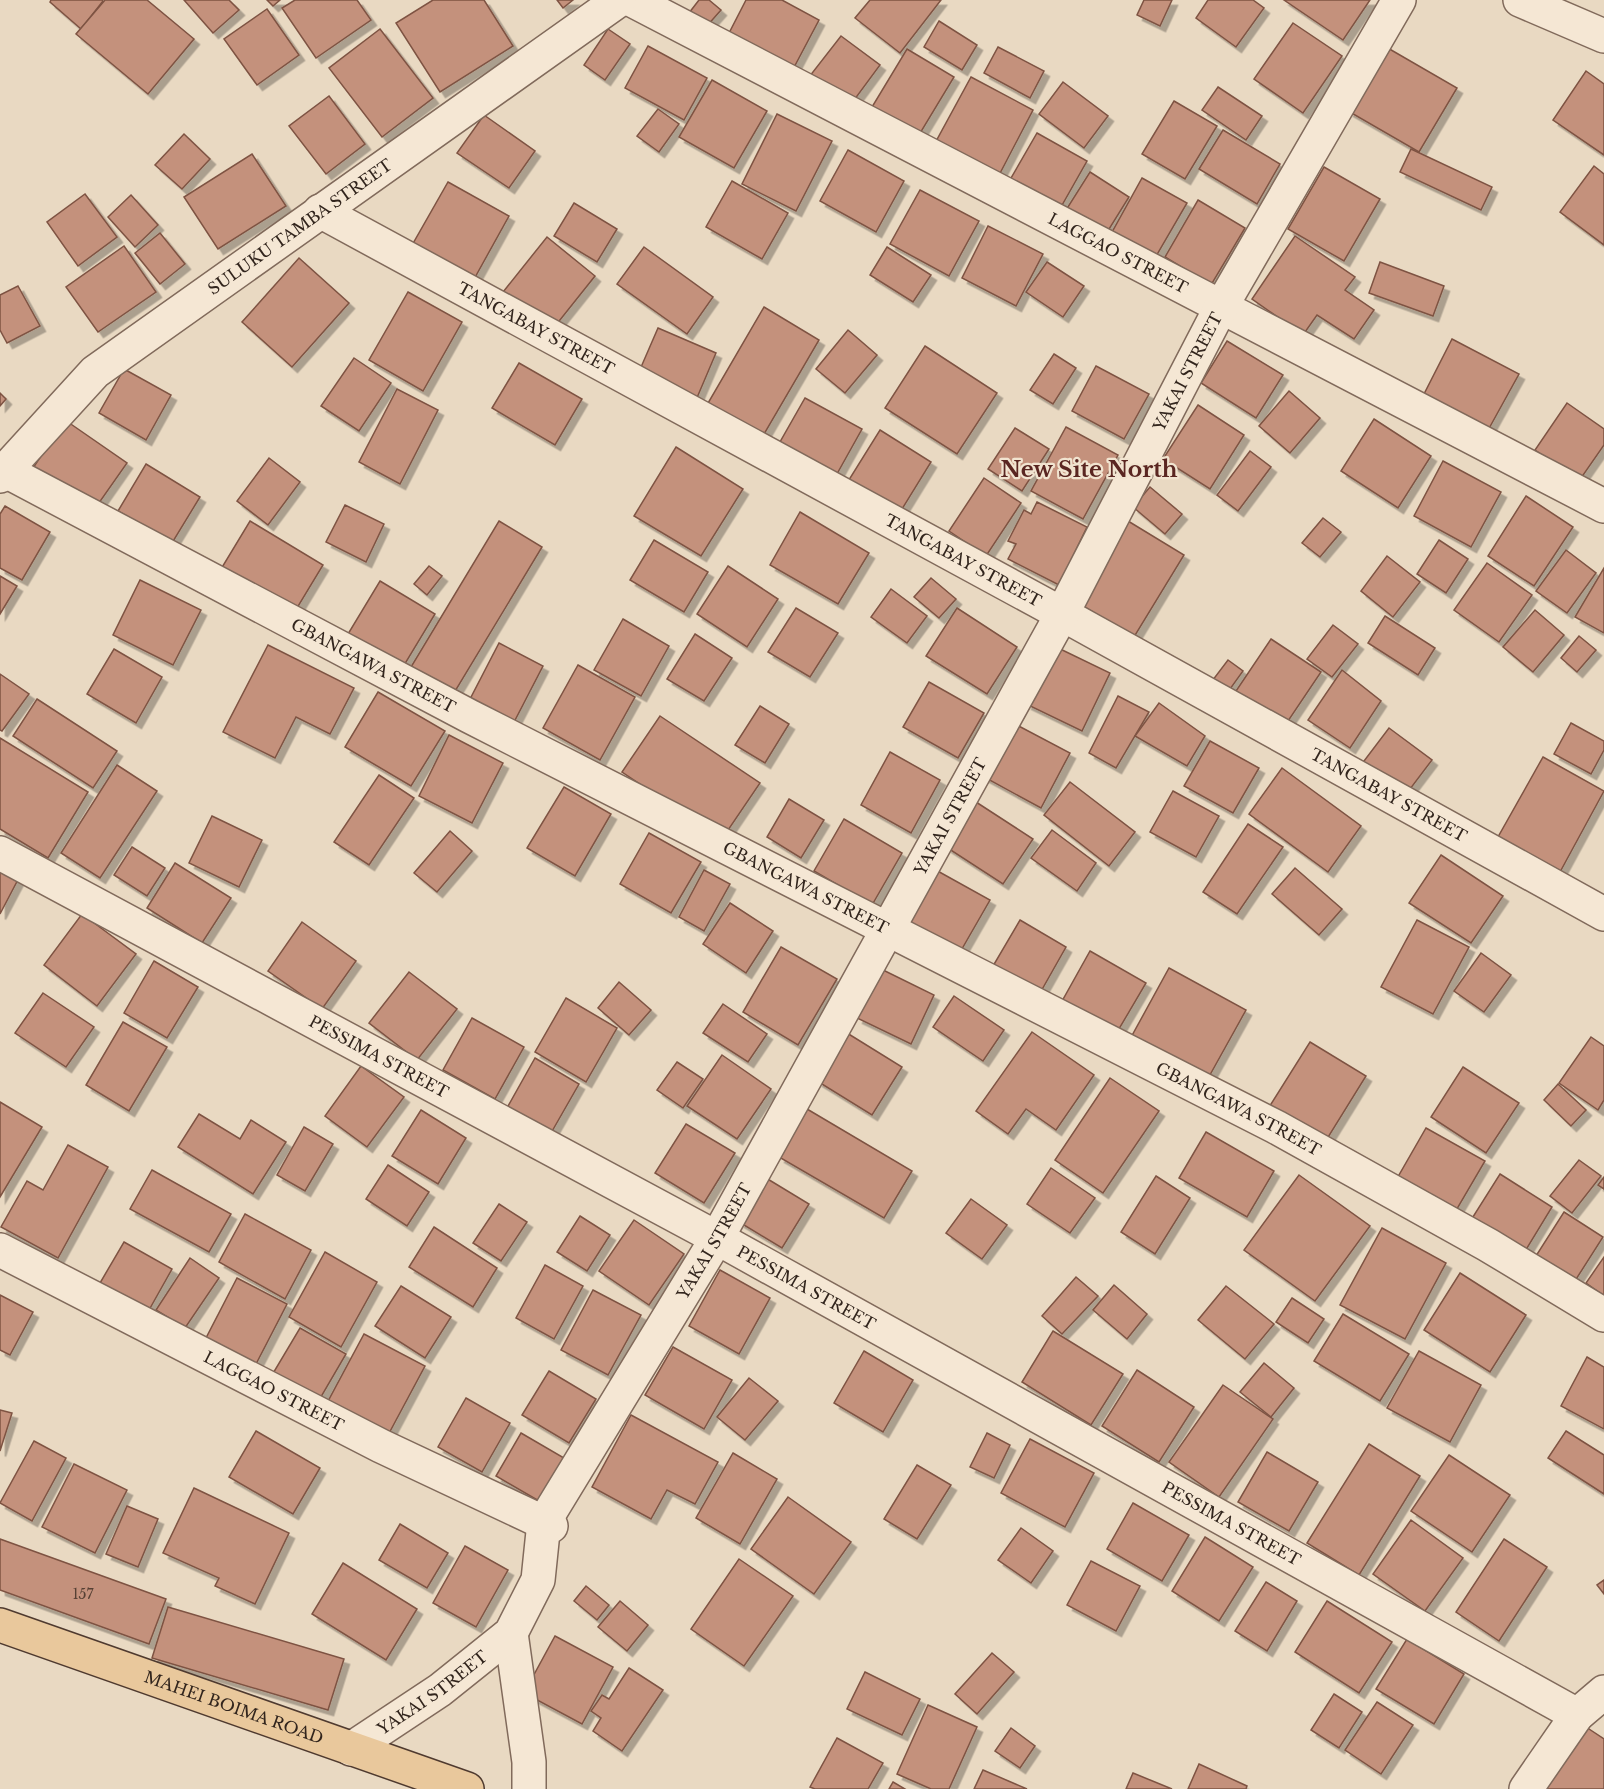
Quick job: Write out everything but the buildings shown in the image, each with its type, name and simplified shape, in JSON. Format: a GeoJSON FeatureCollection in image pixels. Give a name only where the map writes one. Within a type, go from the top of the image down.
{"type":"FeatureCollection","features":[{"type":"Feature","properties":{"kind":"main road","name":"MAHEI BOIMA ROAD"},"geometry":{"type":"LineString","coordinates":[[0,1625],[467,1789]]}},
{"type":"Feature","properties":{"kind":"street","name":"SULUKU TAMBA STREET"},"geometry":{"type":"LineString","coordinates":[[2,473],[95,372],[619,0]]}},
{"type":"Feature","properties":{"kind":"street","name":"LAGGAO STREET"},"geometry":{"type":"LineString","coordinates":[[632,0],[1604,506]]}},
{"type":"Feature","properties":{"kind":"street","name":"YAKAI STREET"},"geometry":{"type":"LineString","coordinates":[[351,1749],[440,1690],[510,1633],[537,1580],[547,1524],[717,1238],[1062,614],[1221,307],[1399,0]]}},
{"type":"Feature","properties":{"kind":"street"},"geometry":{"type":"LineString","coordinates":[[1520,0],[1604,36]]}},
{"type":"Feature","properties":{"kind":"street","name":"TANGABAY STREET"},"geometry":{"type":"LineString","coordinates":[[320,211],[1062,614],[1604,914]]}},
{"type":"Feature","properties":{"kind":"street","name":"GBANGAWA STREET"},"geometry":{"type":"LineString","coordinates":[[2,473],[469,716],[1276,1128],[1488,1245],[1604,1315]]}},
{"type":"Feature","properties":{"kind":"street","name":"PESSIMA STREET"},"geometry":{"type":"LineString","coordinates":[[0,853],[717,1238],[1576,1715]]}},
{"type":"Feature","properties":{"kind":"street","name":"LAGGAO STREET"},"geometry":{"type":"LineString","coordinates":[[0,1250],[381,1446],[547,1524]]}},
{"type":"Feature","properties":{"kind":"street","name":"YAKAI STREET"},"geometry":{"type":"LineString","coordinates":[[510,1633],[529,1762],[529,1789]]}},
{"type":"Feature","properties":{"kind":"street"},"geometry":{"type":"LineString","coordinates":[[1526,1789],[1576,1715],[1604,1692]]}},
{"type":"Feature","properties":{"kind":"district","name":"New Site North"},"geometry":{"type":"Point","coordinates":[1089,469]}}]}
